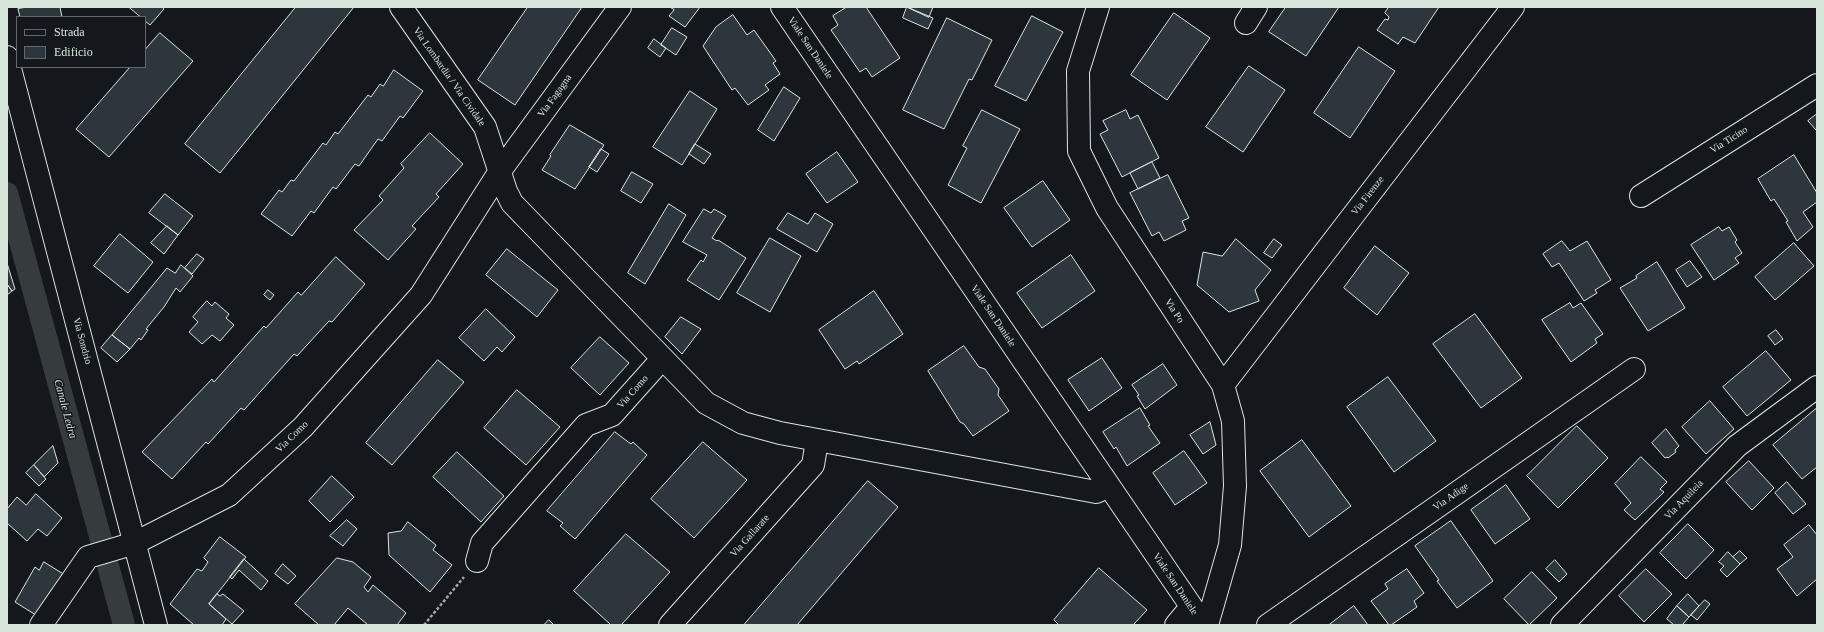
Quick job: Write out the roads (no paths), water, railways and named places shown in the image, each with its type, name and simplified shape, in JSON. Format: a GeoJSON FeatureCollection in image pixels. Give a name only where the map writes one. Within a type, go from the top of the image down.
{"type":"FeatureCollection","features":[{"type":"Feature","properties":{"kind":"street","name":"Via Lombardia / Via Cividale"},"geometry":{"type":"LineString","coordinates":[[401,7],[485,127],[496,178],[506,191],[512,203],[706,403],[743,423],[817,441],[1096,492],[1109,486]]}},
{"type":"Feature","properties":{"kind":"street","name":"Via Fagagna"},"geometry":{"type":"LineString","coordinates":[[496,178],[620,7]]}},
{"type":"Feature","properties":{"kind":"street","name":"Viale San Daniele"},"geometry":{"type":"LineString","coordinates":[[782,7],[1204,625]]}},
{"type":"Feature","properties":{"kind":"street","name":"Via Po"},"geometry":{"type":"LineString","coordinates":[[1098,7],[1078,71],[1079,151],[1107,208],[1223,385],[1233,421],[1235,486],[1230,545],[1207,625]]}},
{"type":"Feature","properties":{"kind":"street","name":"Via Firenze"},"geometry":{"type":"LineString","coordinates":[[1223,385],[1513,7]]}},
{"type":"Feature","properties":{"kind":"street","name":"Via Sondrio"},"geometry":{"type":"LineString","coordinates":[[7,57],[128,545],[156,625]]}},
{"type":"Feature","properties":{"kind":"street","name":"Via Ticino"},"geometry":{"type":"LineString","coordinates":[[1641,196],[1817,84]]}},
{"type":"Feature","properties":{"kind":"street","name":"Via Como"},"geometry":{"type":"LineString","coordinates":[[41,625],[88,557],[128,545],[229,495],[303,427],[421,295],[496,178]]}},
{"type":"Feature","properties":{"kind":"street","name":"Via Como"},"geometry":{"type":"LineString","coordinates":[[477,562],[482,543],[586,425],[612,415],[662,359]]}},
{"type":"Feature","properties":{"kind":"street","name":"Via Adige"},"geometry":{"type":"LineString","coordinates":[[1268,625],[1634,369]]}},
{"type":"Feature","properties":{"kind":"street","name":"Via Aquileia"},"geometry":{"type":"LineString","coordinates":[[1562,625],[1737,446],[1817,387]]}},
{"type":"Feature","properties":{"kind":"street","name":"Via Gallarate"},"geometry":{"type":"LineString","coordinates":[[670,625],[813,465],[817,441]]}},
{"type":"Feature","properties":{"kind":"street"},"geometry":{"type":"LineString","coordinates":[[1176,625],[1191,607]]}},
{"type":"Feature","properties":{"kind":"waterway","name":"Canale Ledra"},"geometry":{"type":"LineString","coordinates":[[7,193],[124,625]]}}]}
